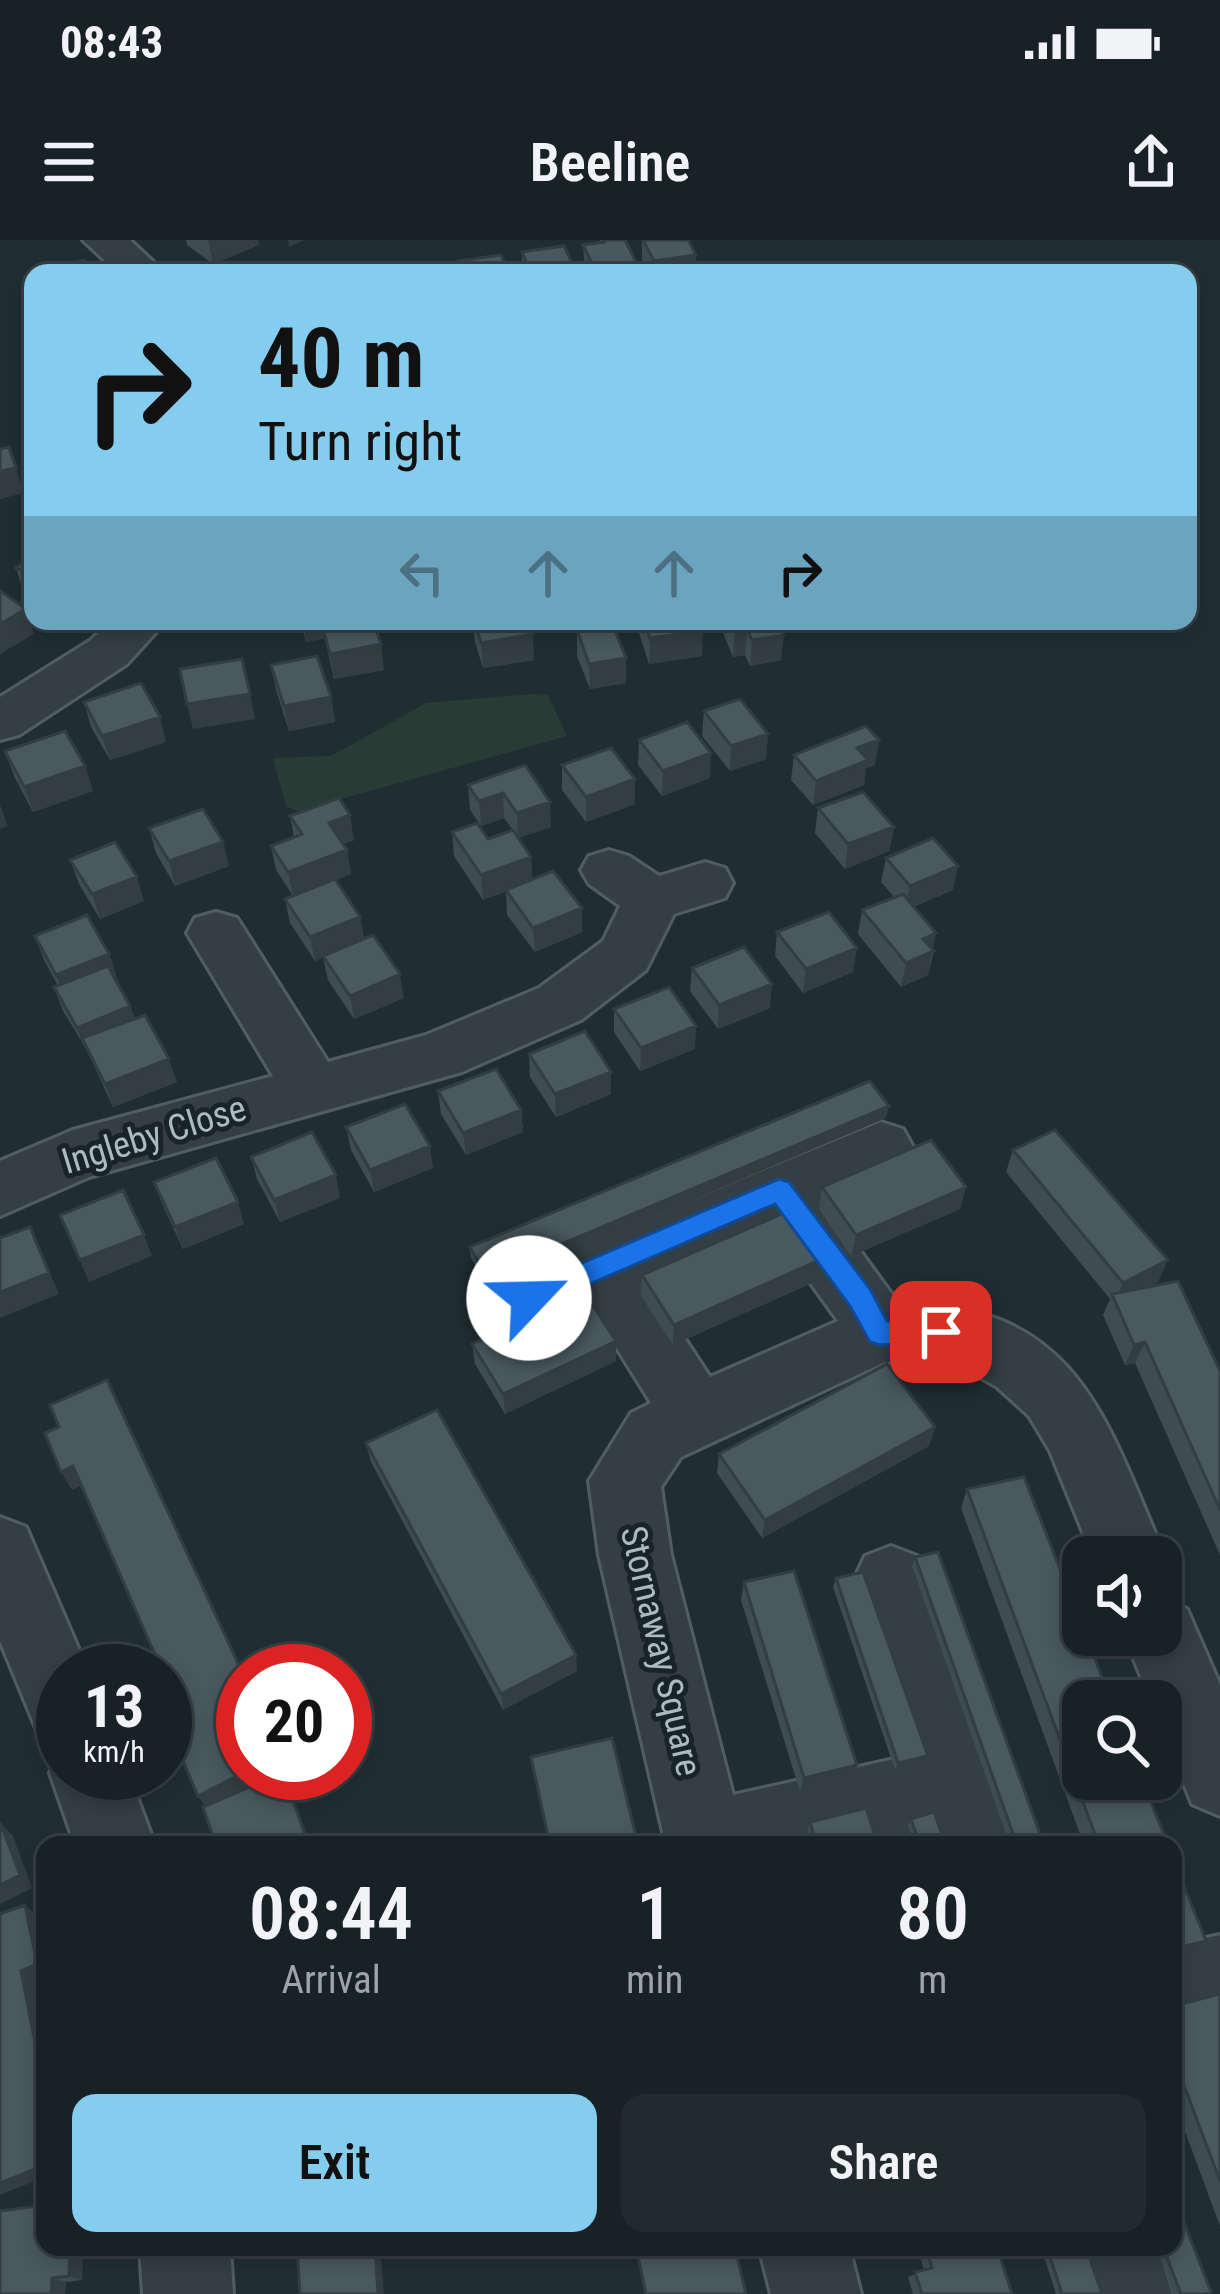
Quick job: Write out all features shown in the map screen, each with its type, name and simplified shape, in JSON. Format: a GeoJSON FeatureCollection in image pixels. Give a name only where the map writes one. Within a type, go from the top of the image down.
{"type":"FeatureCollection","features":[{"type":"Feature","properties":{"kind":"street"},"geometry":{"type":"LineString","coordinates":[[0,722],[109,652],[132,630]]}},
{"type":"Feature","properties":{"kind":"street","name":"Ingleby Close"},"geometry":{"type":"LineString","coordinates":[[0,1190],[73,1156],[440,1055],[560,1004],[625,955],[655,884]]}},
{"type":"Feature","properties":{"kind":"street"},"geometry":{"type":"LineString","coordinates":[[216,934],[312,1088]]}},
{"type":"Feature","properties":{"kind":"street"},"geometry":{"type":"LineString","coordinates":[[529,1298],[881,1147]]}},
{"type":"Feature","properties":{"kind":"street"},"geometry":{"type":"LineString","coordinates":[[779,1190],[860,1298],[880,1334]]}},
{"type":"Feature","properties":{"kind":"street"},"geometry":{"type":"LineString","coordinates":[[601,1266],[696,1414]]}},
{"type":"Feature","properties":{"kind":"street","name":"Stornaway Square"},"geometry":{"type":"LineString","coordinates":[[703,1836],[635,1555],[625,1480],[656,1436],[880,1334],[941,1332],[982,1344],[1021,1366],[1052,1395],[1079,1436],[1120,1536]]}},
{"type":"Feature","properties":{"kind":"street"},"geometry":{"type":"LineString","coordinates":[[0,1551],[39,1644]]}},
{"type":"Feature","properties":{"kind":"street"},"geometry":{"type":"LineString","coordinates":[[770,1836],[964,1815],[891,1580]]}},
{"type":"Feature","properties":{"kind":"street"},"geometry":{"type":"LineString","coordinates":[[1170,1656],[1220,1777]]}},
{"type":"Feature","properties":{"kind":"street"},"geometry":{"type":"LineString","coordinates":[[99,1800],[112,1836]]}},
{"type":"Feature","properties":{"kind":"street"},"geometry":{"type":"LineString","coordinates":[[1182,1984],[1220,1976]]}},
{"type":"Feature","properties":{"kind":"street"},"geometry":{"type":"LineString","coordinates":[[186,2256],[188,2294]]}},
{"type":"Feature","properties":{"kind":"street"},"geometry":{"type":"LineString","coordinates":[[806,2256],[816,2294]]}},
{"type":"Feature","properties":{"kind":"street"},"geometry":{"type":"LineString","coordinates":[[1115,2256],[1127,2294]]}},
{"type":"Feature","properties":{"kind":"green space"},"geometry":{"type":"Polygon","coordinates":[[[548,695],[567,736],[298,811],[286,806],[273,758],[331,756],[426,703],[548,695]]]}},
{"type":"Feature","properties":{"kind":"building"},"geometry":{"type":"Polygon","coordinates":[[[625,240],[636,262],[592,264],[583,245],[625,240]]]}},
{"type":"Feature","properties":{"kind":"building"},"geometry":{"type":"Polygon","coordinates":[[[643,240],[688,240],[696,255],[654,261],[643,240]]]}},
{"type":"Feature","properties":{"kind":"building"},"geometry":{"type":"Polygon","coordinates":[[[564,246],[573,264],[527,264],[522,252],[564,246]]]}},
{"type":"Feature","properties":{"kind":"building"},"geometry":{"type":"Polygon","coordinates":[[[501,255],[505,264],[459,264],[501,255]]]}},
{"type":"Feature","properties":{"kind":"building"},"geometry":{"type":"Polygon","coordinates":[[[9,447],[16,468],[0,471],[0,449],[9,447]]]}},
{"type":"Feature","properties":{"kind":"building"},"geometry":{"type":"Polygon","coordinates":[[[0,591],[24,610],[0,624],[0,591]]]}},
{"type":"Feature","properties":{"kind":"building"},"geometry":{"type":"Polygon","coordinates":[[[376,630],[381,644],[330,654],[324,632],[376,630]]]}},
{"type":"Feature","properties":{"kind":"building"},"geometry":{"type":"Polygon","coordinates":[[[477,630],[531,630],[533,634],[481,643],[477,630]]]}},
{"type":"Feature","properties":{"kind":"building"},"geometry":{"type":"Polygon","coordinates":[[[577,630],[615,630],[626,658],[589,664],[577,630]]]}},
{"type":"Feature","properties":{"kind":"building"},"geometry":{"type":"Polygon","coordinates":[[[647,630],[703,631],[650,638],[647,630]]]}},
{"type":"Feature","properties":{"kind":"building"},"geometry":{"type":"Polygon","coordinates":[[[747,630],[781,630],[784,635],[752,640],[747,630]]]}},
{"type":"Feature","properties":{"kind":"building"},"geometry":{"type":"Polygon","coordinates":[[[317,656],[331,697],[284,706],[271,665],[317,656]]]}},
{"type":"Feature","properties":{"kind":"building"},"geometry":{"type":"Polygon","coordinates":[[[242,659],[250,694],[187,704],[180,669],[242,659]]]}},
{"type":"Feature","properties":{"kind":"building"},"geometry":{"type":"Polygon","coordinates":[[[141,683],[160,717],[102,736],[84,702],[141,683]]]}},
{"type":"Feature","properties":{"kind":"building"},"geometry":{"type":"Polygon","coordinates":[[[740,699],[768,734],[731,746],[704,711],[740,699]]]}},
{"type":"Feature","properties":{"kind":"building"},"geometry":{"type":"Polygon","coordinates":[[[687,722],[711,753],[663,771],[639,740],[687,722]]]}},
{"type":"Feature","properties":{"kind":"building"},"geometry":{"type":"Polygon","coordinates":[[[866,726],[879,740],[857,748],[868,760],[816,781],[794,755],[866,726]]]}},
{"type":"Feature","properties":{"kind":"building"},"geometry":{"type":"Polygon","coordinates":[[[65,731],[85,766],[24,787],[5,751],[65,731]]]}},
{"type":"Feature","properties":{"kind":"building"},"geometry":{"type":"Polygon","coordinates":[[[611,748],[635,779],[586,797],[562,765],[611,748]]]}},
{"type":"Feature","properties":{"kind":"building"},"geometry":{"type":"Polygon","coordinates":[[[525,765],[550,802],[517,813],[503,793],[479,801],[468,785],[525,765]]]}},
{"type":"Feature","properties":{"kind":"building"},"geometry":{"type":"Polygon","coordinates":[[[863,792],[894,827],[848,844],[818,808],[863,792]]]}},
{"type":"Feature","properties":{"kind":"building"},"geometry":{"type":"Polygon","coordinates":[[[339,798],[350,815],[329,823],[347,850],[288,872],[271,846],[302,834],[290,816],[339,798]]]}},
{"type":"Feature","properties":{"kind":"building"},"geometry":{"type":"Polygon","coordinates":[[[203,809],[223,842],[169,861],[149,828],[203,809]]]}},
{"type":"Feature","properties":{"kind":"building"},"geometry":{"type":"Polygon","coordinates":[[[477,823],[488,839],[513,830],[531,857],[481,875],[452,832],[477,823]]]}},
{"type":"Feature","properties":{"kind":"building"},"geometry":{"type":"Polygon","coordinates":[[[933,838],[958,866],[910,886],[886,858],[933,838]]]}},
{"type":"Feature","properties":{"kind":"building"},"geometry":{"type":"Polygon","coordinates":[[[115,842],[137,877],[92,894],[70,860],[115,842]]]}},
{"type":"Feature","properties":{"kind":"building"},"geometry":{"type":"Polygon","coordinates":[[[553,871],[582,908],[533,928],[506,890],[553,871]]]}},
{"type":"Feature","properties":{"kind":"building"},"geometry":{"type":"Polygon","coordinates":[[[335,879],[360,917],[310,937],[285,899],[335,879]]]}},
{"type":"Feature","properties":{"kind":"building"},"geometry":{"type":"Polygon","coordinates":[[[903,894],[936,933],[923,939],[934,951],[906,963],[862,910],[903,894]]]}},
{"type":"Feature","properties":{"kind":"building"},"geometry":{"type":"Polygon","coordinates":[[[829,912],[857,948],[806,969],[777,932],[829,912]]]}},
{"type":"Feature","properties":{"kind":"building"},"geometry":{"type":"Polygon","coordinates":[[[87,915],[109,954],[56,975],[35,936],[87,915]]]}},
{"type":"Feature","properties":{"kind":"building"},"geometry":{"type":"Polygon","coordinates":[[[373,935],[400,974],[350,996],[323,956],[373,935]]]}},
{"type":"Feature","properties":{"kind":"building"},"geometry":{"type":"Polygon","coordinates":[[[744,947],[772,984],[719,1005],[692,968],[744,947]]]}},
{"type":"Feature","properties":{"kind":"building"},"geometry":{"type":"Polygon","coordinates":[[[108,966],[130,1006],[77,1028],[54,987],[108,966]]]}},
{"type":"Feature","properties":{"kind":"building"},"geometry":{"type":"Polygon","coordinates":[[[669,987],[696,1026],[641,1048],[614,1009],[669,987]]]}},
{"type":"Feature","properties":{"kind":"building"},"geometry":{"type":"Polygon","coordinates":[[[145,1015],[169,1059],[105,1084],[82,1038],[145,1015]]]}},
{"type":"Feature","properties":{"kind":"building"},"geometry":{"type":"Polygon","coordinates":[[[585,1031],[611,1072],[555,1094],[529,1054],[585,1031]]]}},
{"type":"Feature","properties":{"kind":"building"},"geometry":{"type":"Polygon","coordinates":[[[496,1069],[521,1110],[463,1133],[438,1091],[496,1069]]]}},
{"type":"Feature","properties":{"kind":"building"},"geometry":{"type":"Polygon","coordinates":[[[870,1081],[889,1106],[486,1276],[470,1247],[870,1081]]]}},
{"type":"Feature","properties":{"kind":"building"},"geometry":{"type":"Polygon","coordinates":[[[405,1104],[430,1146],[370,1170],[346,1127],[405,1104]]]}},
{"type":"Feature","properties":{"kind":"building"},"geometry":{"type":"Polygon","coordinates":[[[1055,1130],[1168,1260],[1123,1283],[1013,1150],[1055,1130]]]}},
{"type":"Feature","properties":{"kind":"building"},"geometry":{"type":"Polygon","coordinates":[[[312,1132],[336,1175],[274,1200],[251,1157],[312,1132]]]}},
{"type":"Feature","properties":{"kind":"building"},"geometry":{"type":"Polygon","coordinates":[[[931,1140],[966,1187],[856,1235],[822,1187],[931,1140]]]}},
{"type":"Feature","properties":{"kind":"building"},"geometry":{"type":"Polygon","coordinates":[[[216,1158],[238,1202],[175,1227],[154,1182],[216,1158]]]}},
{"type":"Feature","properties":{"kind":"building"},"geometry":{"type":"Polygon","coordinates":[[[123,1190],[144,1235],[80,1260],[60,1215],[123,1190]]]}},
{"type":"Feature","properties":{"kind":"building"},"geometry":{"type":"Polygon","coordinates":[[[784,1213],[817,1261],[674,1325],[642,1275],[784,1213]]]}},
{"type":"Feature","properties":{"kind":"building"},"geometry":{"type":"Polygon","coordinates":[[[30,1227],[49,1273],[0,1292],[0,1238],[30,1227]]]}},
{"type":"Feature","properties":{"kind":"building"},"geometry":{"type":"Polygon","coordinates":[[[1178,1281],[1220,1371],[1220,1510],[1145,1342],[1134,1345],[1112,1294],[1178,1281]]]}},
{"type":"Feature","properties":{"kind":"building"},"geometry":{"type":"Polygon","coordinates":[[[584,1292],[616,1341],[503,1394],[472,1344],[584,1292]]]}},
{"type":"Feature","properties":{"kind":"building"},"geometry":{"type":"Polygon","coordinates":[[[887,1364],[935,1427],[765,1520],[719,1454],[887,1364]]]}},
{"type":"Feature","properties":{"kind":"building"},"geometry":{"type":"Polygon","coordinates":[[[107,1380],[229,1644],[216,1644],[216,1787],[198,1796],[192,1782],[192,1644],[150,1644],[73,1466],[61,1472],[45,1433],[59,1427],[50,1405],[107,1380]]]}},
{"type":"Feature","properties":{"kind":"building"},"geometry":{"type":"Polygon","coordinates":[[[437,1410],[576,1655],[501,1694],[366,1443],[437,1410]]]}},
{"type":"Feature","properties":{"kind":"building"},"geometry":{"type":"Polygon","coordinates":[[[1024,1477],[1062,1574],[1062,1656],[1094,1656],[1103,1680],[1062,1680],[1062,1745],[967,1489],[1024,1477]]]}},
{"type":"Feature","properties":{"kind":"building"},"geometry":{"type":"Polygon","coordinates":[[[938,1552],[1041,1836],[1014,1836],[915,1557],[938,1552]]]}},
{"type":"Feature","properties":{"kind":"building"},"geometry":{"type":"Polygon","coordinates":[[[794,1571],[857,1765],[804,1778],[744,1582],[794,1571]]]}},
{"type":"Feature","properties":{"kind":"building"},"geometry":{"type":"Polygon","coordinates":[[[863,1572],[928,1756],[898,1763],[836,1578],[863,1572]]]}},
{"type":"Feature","properties":{"kind":"building"},"geometry":{"type":"Polygon","coordinates":[[[612,1738],[636,1836],[548,1836],[531,1757],[612,1738]]]}},
{"type":"Feature","properties":{"kind":"building"},"geometry":{"type":"Polygon","coordinates":[[[219,1800],[293,1800],[306,1836],[213,1836],[203,1807],[219,1800]]]}},
{"type":"Feature","properties":{"kind":"building"},"geometry":{"type":"Polygon","coordinates":[[[1082,1800],[1150,1800],[1164,1836],[1096,1836],[1082,1800]]]}},
{"type":"Feature","properties":{"kind":"building"},"geometry":{"type":"Polygon","coordinates":[[[866,1808],[875,1836],[814,1836],[810,1822],[866,1808]]]}},
{"type":"Feature","properties":{"kind":"building"},"geometry":{"type":"Polygon","coordinates":[[[934,1812],[943,1836],[917,1836],[911,1819],[934,1812]]]}},
{"type":"Feature","properties":{"kind":"building"},"geometry":{"type":"Polygon","coordinates":[[[0,1822],[20,1875],[0,1885],[0,1822]]]}},
{"type":"Feature","properties":{"kind":"building"},"geometry":{"type":"Polygon","coordinates":[[[1182,1881],[1206,1941],[1182,1947],[1182,1881]]]}},
{"type":"Feature","properties":{"kind":"building"},"geometry":{"type":"Polygon","coordinates":[[[25,1905],[36,1959],[36,1964],[21,1971],[36,2048],[36,2169],[0,2183],[0,1914],[25,1905]]]}},
{"type":"Feature","properties":{"kind":"building"},"geometry":{"type":"Polygon","coordinates":[[[1220,1994],[1220,2181],[1182,2080],[1182,2004],[1220,1994]]]}},
{"type":"Feature","properties":{"kind":"building"},"geometry":{"type":"Polygon","coordinates":[[[36,2206],[36,2256],[70,2256],[69,2276],[52,2278],[51,2294],[0,2294],[0,2211],[36,2206]]]}},
{"type":"Feature","properties":{"kind":"building"},"geometry":{"type":"Polygon","coordinates":[[[1182,2217],[1211,2292],[1181,2294],[1166,2256],[1182,2256],[1182,2217]]]}},
{"type":"Feature","properties":{"kind":"building"},"geometry":{"type":"Polygon","coordinates":[[[298,2256],[376,2256],[378,2294],[300,2294],[298,2256]]]}},
{"type":"Feature","properties":{"kind":"building"},"geometry":{"type":"Polygon","coordinates":[[[638,2256],[737,2256],[746,2294],[646,2294],[638,2256]]]}},
{"type":"Feature","properties":{"kind":"building"},"geometry":{"type":"Polygon","coordinates":[[[929,2256],[1000,2256],[1012,2294],[922,2294],[915,2272],[932,2268],[929,2256]]]}},
{"type":"Feature","properties":{"kind":"building"},"geometry":{"type":"Polygon","coordinates":[[[1050,2256],[1089,2256],[1102,2294],[1062,2294],[1050,2256]]]}},
{"type":"Feature","properties":{"kind":"route"},"geometry":{"type":"LineString","coordinates":[[529,1298],[779,1190],[860,1298],[880,1334],[941,1332]]}}]}
